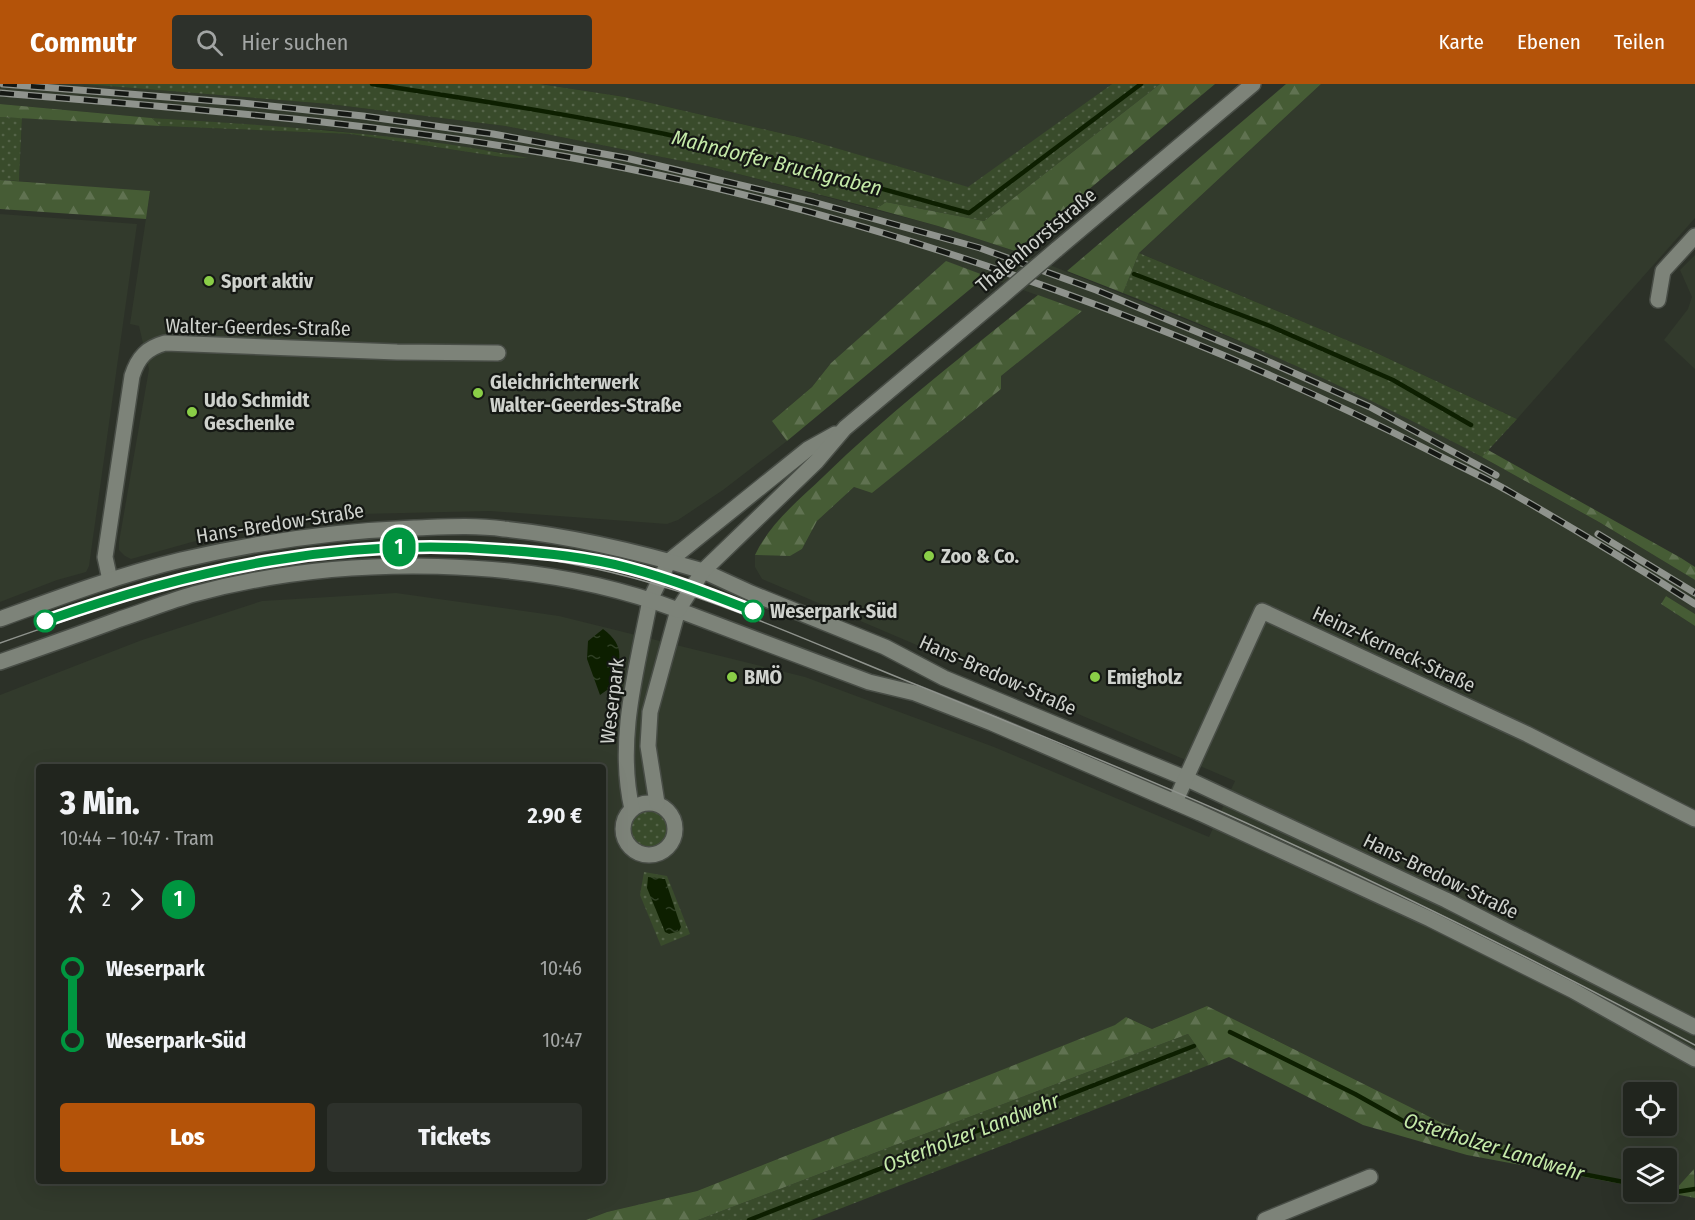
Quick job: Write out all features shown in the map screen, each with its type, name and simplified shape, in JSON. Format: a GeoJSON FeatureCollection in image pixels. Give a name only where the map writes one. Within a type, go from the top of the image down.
{"type":"FeatureCollection","features":[{"type":"Feature","properties":{"kind":"street","name":"Thalenhorststraße"},"geometry":{"type":"LineString","coordinates":[[678,610],[704,571],[817,461],[845,428],[1253,84]]}},
{"type":"Feature","properties":{"kind":"street"},"geometry":{"type":"LineString","coordinates":[[1658,300],[1663,271],[1695,236]]}},
{"type":"Feature","properties":{"kind":"street","name":"Walter-Geerdes-Straße"},"geometry":{"type":"LineString","coordinates":[[110,580],[105,557],[132,376],[139,359],[152,346],[165,343],[397,352],[498,353]]}},
{"type":"Feature","properties":{"kind":"street","name":"Thalenhorststraße"},"geometry":{"type":"LineString","coordinates":[[669,561],[807,449],[845,428]]}},
{"type":"Feature","properties":{"kind":"street","name":"Hans-Bredow-Straße"},"geometry":{"type":"LineString","coordinates":[[0,619],[110,580],[180,560],[277,541],[381,529],[503,528],[574,539],[669,561],[704,571],[751,593],[885,647],[944,678],[1185,778],[1446,900],[1695,1027]]}},
{"type":"Feature","properties":{"kind":"street","name":"Weserpark"},"geometry":{"type":"LineString","coordinates":[[669,561],[650,600],[630,699],[626,753],[627,790],[632,809],[626,816],[623,826],[628,845],[640,854],[655,855],[668,848],[675,834],[676,827],[671,814],[657,803],[648,746],[650,712],[678,610]]}},
{"type":"Feature","properties":{"kind":"street"},"geometry":{"type":"LineString","coordinates":[[0,662],[192,594],[302,573],[382,566],[498,570],[565,579],[650,600],[869,682],[915,693],[1175,802],[1316,865],[1572,990],[1695,1059]]}},
{"type":"Feature","properties":{"kind":"street","name":"Heinz-Kerneck-Straße"},"geometry":{"type":"LineString","coordinates":[[1175,802],[1262,611],[1527,734],[1695,819]]}},
{"type":"Feature","properties":{"kind":"street"},"geometry":{"type":"LineString","coordinates":[[632,809],[644,803],[657,803]]}},
{"type":"Feature","properties":{"kind":"street"},"geometry":{"type":"LineString","coordinates":[[1265,1220],[1370,1177]]}},
{"type":"Feature","properties":{"kind":"shaded area"},"geometry":{"type":"Polygon","coordinates":[[[0,84],[83,84],[329,104],[505,126],[707,166],[938,226],[1015,251],[1289,361],[1413,420],[1482,457],[1599,522],[1695,580],[1695,614],[1666,596],[1661,604],[1695,626],[1695,1170],[1677,1188],[1677,1148],[1623,1148],[1623,1180],[1589,1174],[1442,1123],[1207,1006],[1152,1029],[1126,1017],[1116,1025],[697,1191],[607,1212],[586,1220],[0,1220],[0,695],[142,640],[262,601],[396,593],[559,616],[805,677],[994,747],[1209,837],[1235,781],[762,579],[755,567],[755,555],[789,556],[802,549],[817,521],[854,487],[872,493],[1001,376],[1081,311],[946,262],[831,363],[812,387],[773,420],[787,441],[723,490],[678,520],[667,524],[490,511],[360,514],[228,532],[131,559],[125,556],[119,550],[119,542],[149,369],[139,326],[130,324],[150,192],[19,181],[22,118],[350,134],[501,157],[521,157],[329,130],[152,118],[0,104],[0,84]]]}},
{"type":"Feature","properties":{"kind":"shaded area"},"geometry":{"type":"Polygon","coordinates":[[[83,84],[540,84],[625,97],[802,138],[968,187],[1112,84],[1160,84],[984,221],[886,202],[876,209],[707,166],[505,126],[329,104],[83,84]]]}},
{"type":"Feature","properties":{"kind":"shaded area"},"geometry":{"type":"Polygon","coordinates":[[[540,84],[1112,84],[969,188],[802,138],[625,97],[540,84]]]}},
{"type":"Feature","properties":{"kind":"shaded area"},"geometry":{"type":"Polygon","coordinates":[[[1321,84],[1695,84],[1695,218],[1517,419],[1368,349],[1139,253],[1321,84]]]}},
{"type":"Feature","properties":{"kind":"shaded area"},"geometry":{"type":"Polygon","coordinates":[[[0,117],[22,118],[19,181],[0,180],[0,117]]]}},
{"type":"Feature","properties":{"kind":"shaded area"},"geometry":{"type":"Polygon","coordinates":[[[152,118],[388,136],[528,158],[501,157],[350,134],[160,126],[152,118]]]}},
{"type":"Feature","properties":{"kind":"shaded area"},"geometry":{"type":"Polygon","coordinates":[[[0,214],[137,224],[89,566],[86,572],[57,580],[0,602],[0,214]]]}},
{"type":"Feature","properties":{"kind":"shaded area"},"geometry":{"type":"Polygon","coordinates":[[[1139,253],[1368,349],[1517,419],[1482,457],[1304,370],[1123,293],[1139,253]]]}},
{"type":"Feature","properties":{"kind":"shaded area"},"geometry":{"type":"Polygon","coordinates":[[[1695,255],[1695,369],[1664,340],[1688,309],[1692,297],[1680,270],[1695,255]]]}},
{"type":"Feature","properties":{"kind":"shaded area"},"geometry":{"type":"Polygon","coordinates":[[[649,810],[662,816],[668,829],[662,842],[649,848],[636,842],[630,829],[636,816],[649,810]]]}},
{"type":"Feature","properties":{"kind":"shaded area"},"geometry":{"type":"Polygon","coordinates":[[[644,872],[667,876],[690,934],[661,946],[640,895],[644,872]]]}},
{"type":"Feature","properties":{"kind":"shaded area"},"geometry":{"type":"Polygon","coordinates":[[[1188,1034],[1209,1065],[811,1220],[698,1220],[1188,1034]]]}},
{"type":"Feature","properties":{"kind":"green space"},"geometry":{"type":"Polygon","coordinates":[[[1160,84],[1215,84],[1015,251],[876,209],[886,202],[984,221],[1160,84]]]}},
{"type":"Feature","properties":{"kind":"green space"},"geometry":{"type":"Polygon","coordinates":[[[1286,84],[1321,84],[1139,253],[1123,293],[1067,271],[1286,84]]]}},
{"type":"Feature","properties":{"kind":"green space"},"geometry":{"type":"Polygon","coordinates":[[[0,104],[152,118],[160,126],[0,117],[0,104]]]}},
{"type":"Feature","properties":{"kind":"green space"},"geometry":{"type":"Polygon","coordinates":[[[0,180],[150,191],[146,219],[0,209],[0,180]]]}},
{"type":"Feature","properties":{"kind":"green space"},"geometry":{"type":"Polygon","coordinates":[[[946,261],[986,276],[787,441],[772,421],[812,387],[831,363],[946,261]]]}},
{"type":"Feature","properties":{"kind":"green space"},"geometry":{"type":"Polygon","coordinates":[[[1038,295],[1082,311],[1001,376],[1001,389],[872,493],[854,487],[817,521],[802,549],[790,556],[755,555],[761,543],[786,512],[849,452],[929,383],[1038,295]]]}},
{"type":"Feature","properties":{"kind":"green space"},"geometry":{"type":"Polygon","coordinates":[[[1488,450],[1681,558],[1695,567],[1695,580],[1599,522],[1482,457],[1488,450]]]}},
{"type":"Feature","properties":{"kind":"green space"},"geometry":{"type":"Polygon","coordinates":[[[1666,596],[1695,614],[1695,626],[1661,604],[1666,596]]]}},
{"type":"Feature","properties":{"kind":"green space"},"geometry":{"type":"Polygon","coordinates":[[[1207,1006],[1442,1123],[1589,1174],[1623,1180],[1623,1184],[1467,1155],[1363,1125],[1229,1057],[1209,1065],[1188,1034],[698,1220],[586,1220],[607,1212],[697,1191],[1115,1025],[1126,1017],[1152,1029],[1207,1006]]]}},
{"type":"Feature","properties":{"kind":"green space"},"geometry":{"type":"Polygon","coordinates":[[[1694,1169],[1695,1198],[1677,1194],[1677,1188],[1694,1169]]]}},
{"type":"Feature","properties":{"kind":"water"},"geometry":{"type":"Polygon","coordinates":[[[603,629],[616,642],[619,661],[614,685],[600,695],[587,659],[588,641],[603,629]]]}},
{"type":"Feature","properties":{"kind":"water"},"geometry":{"type":"Polygon","coordinates":[[[648,877],[665,879],[681,927],[679,931],[669,934],[665,932],[647,888],[648,877]]]}},
{"type":"Feature","properties":{"kind":"waterway","name":"Mahndorfer Bruchgraben"},"geometry":{"type":"LineString","coordinates":[[372,84],[556,113],[665,134],[779,161],[969,213],[1141,84]]}},
{"type":"Feature","properties":{"kind":"waterway"},"geometry":{"type":"LineString","coordinates":[[1134,274],[1270,326],[1393,380],[1471,425]]}},
{"type":"Feature","properties":{"kind":"waterway","name":"Osterholzer Landwehr"},"geometry":{"type":"LineString","coordinates":[[1230,1032],[1355,1094],[1412,1126],[1572,1172],[1623,1182]]}},
{"type":"Feature","properties":{"kind":"waterway","name":"Osterholzer Landwehr"},"geometry":{"type":"LineString","coordinates":[[749,1220],[1194,1046]]}},
{"type":"Feature","properties":{"kind":"waterway","name":"Osterholzer Landwehr"},"geometry":{"type":"LineString","coordinates":[[1677,1192],[1695,1189]]}},
{"type":"Feature","properties":{"kind":"tram line","name":"1"},"geometry":{"type":"LineString","coordinates":[[45,621],[181,579],[265,560],[320,552],[407,546],[524,551],[626,567],[692,587],[753,611]]}},
{"type":"Feature","properties":{"kind":"tram line"},"geometry":{"type":"LineString","coordinates":[[0,643],[169,588],[226,574],[295,562],[400,553],[471,553],[559,561],[611,572],[662,586],[763,622],[1184,795],[1460,924],[1695,1045]]}},
{"type":"Feature","properties":{"kind":"railway"},"geometry":{"type":"LineString","coordinates":[[3,84],[242,103],[363,116],[493,134],[626,158],[813,202],[980,248],[1096,290],[1258,357],[1370,407],[1496,475]]}},
{"type":"Feature","properties":{"kind":"railway"},"geometry":{"type":"LineString","coordinates":[[0,93],[314,121],[548,153],[768,201],[909,241],[1116,312],[1215,352],[1339,407],[1500,487],[1695,604]]}},
{"type":"Feature","properties":{"kind":"railway"},"geometry":{"type":"LineString","coordinates":[[1598,534],[1695,593]]}},
{"type":"Feature","properties":{"kind":"place","name":"Sport aktiv"},"geometry":{"type":"Point","coordinates":[209,281]}},
{"type":"Feature","properties":{"kind":"place","name":"Gleichrichterwerk Walter-Geerdes-Straße"},"geometry":{"type":"Point","coordinates":[478,393]}},
{"type":"Feature","properties":{"kind":"place","name":"Udo Schmidt Geschenke"},"geometry":{"type":"Point","coordinates":[192,412]}},
{"type":"Feature","properties":{"kind":"place","name":"Zoo & Co."},"geometry":{"type":"Point","coordinates":[929,556]}},
{"type":"Feature","properties":{"kind":"place","name":"Weserpark-Süd"},"geometry":{"type":"Point","coordinates":[753,611]}},
{"type":"Feature","properties":{"kind":"place","name":"BMÖ"},"geometry":{"type":"Point","coordinates":[732,677]}},
{"type":"Feature","properties":{"kind":"place","name":"Emigholz"},"geometry":{"type":"Point","coordinates":[1095,677]}}]}
